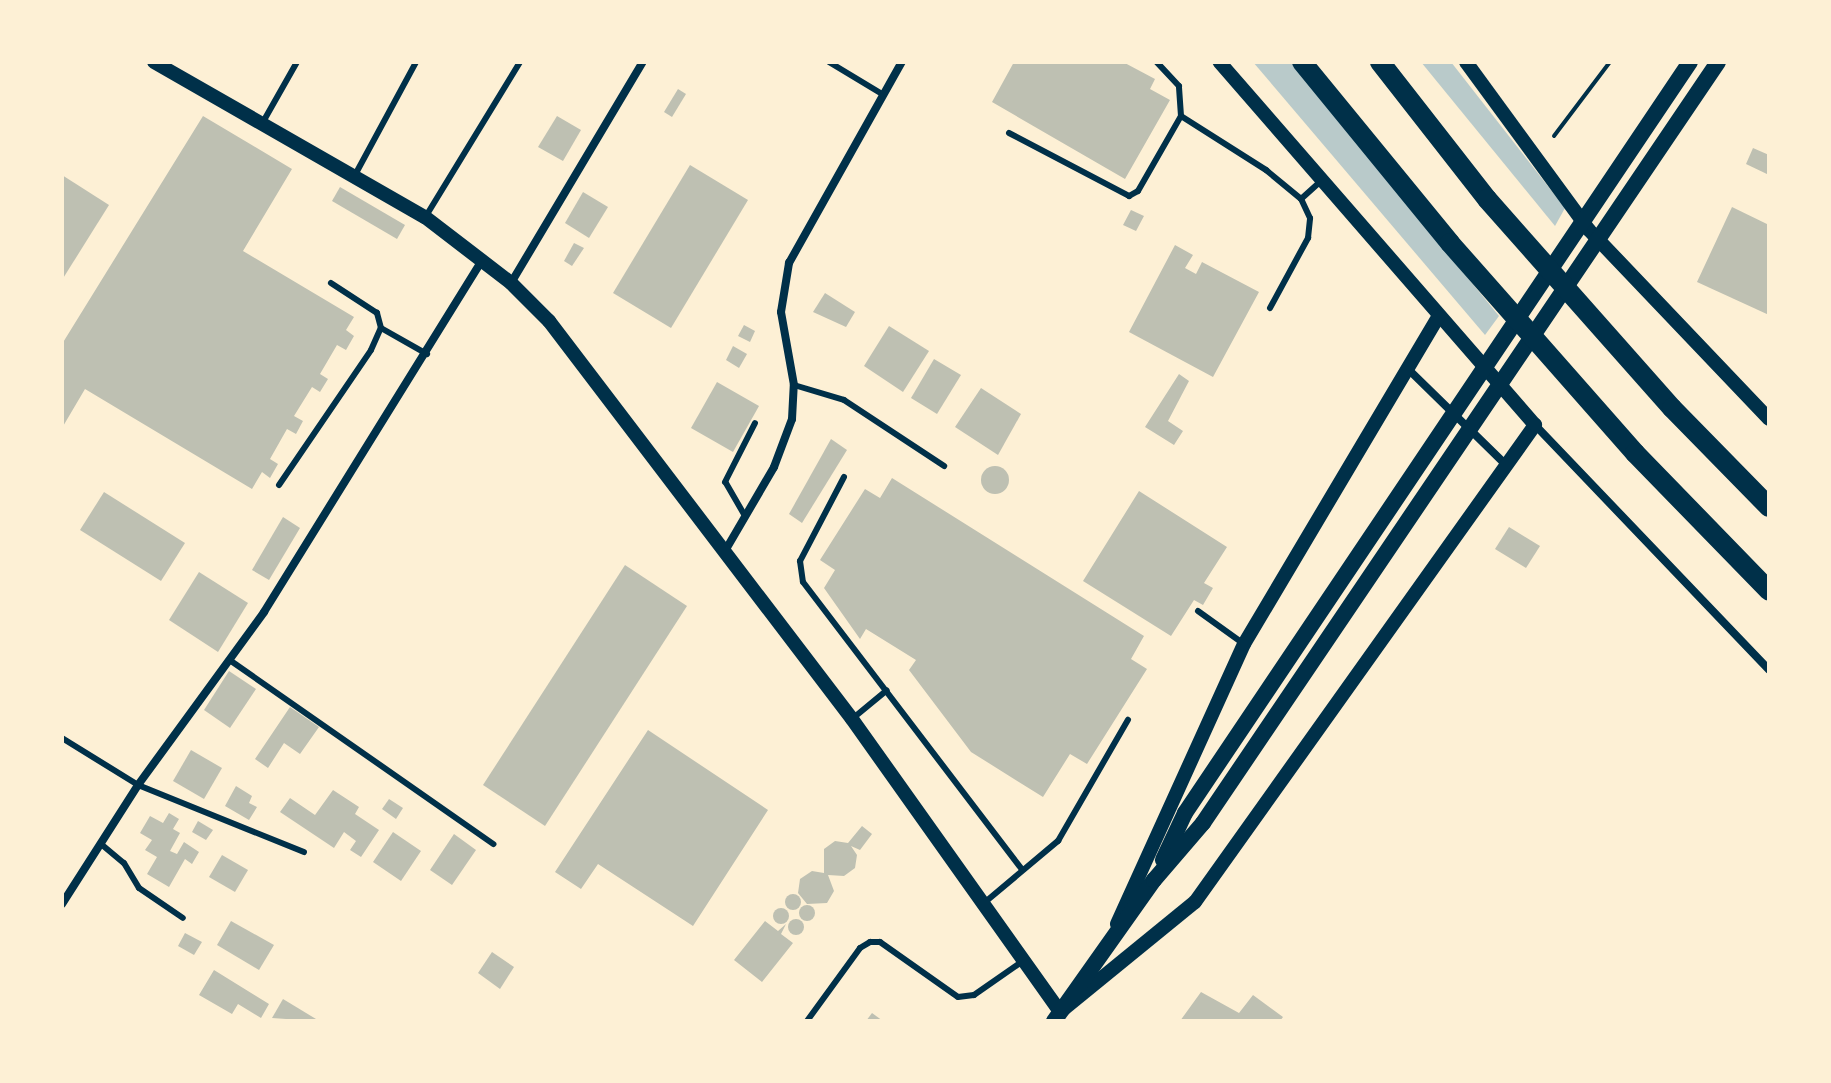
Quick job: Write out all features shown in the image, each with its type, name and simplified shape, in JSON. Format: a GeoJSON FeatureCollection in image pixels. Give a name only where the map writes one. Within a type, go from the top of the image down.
{"type":"FeatureCollection","features":[{"type":"Feature","properties":{"kind":"highway"},"geometry":{"type":"LineString","coordinates":[[1302,62],[1450,243],[1635,453],[1769,591]]}},
{"type":"Feature","properties":{"kind":"highway"},"geometry":{"type":"LineString","coordinates":[[1380,62],[1498,211],[1672,408],[1769,507]]}},
{"type":"Feature","properties":{"kind":"main road"},"geometry":{"type":"LineString","coordinates":[[1154,880],[1185,813],[1690,62]]}},
{"type":"Feature","properties":{"kind":"main road"},"geometry":{"type":"LineString","coordinates":[[1060,1018],[1154,880],[1203,823],[1718,62]]}},
{"type":"Feature","properties":{"kind":"street"},"geometry":{"type":"LineString","coordinates":[[154,62],[425,217],[511,283],[620,409],[852,719],[984,903],[1060,1018],[1195,902],[1535,425]]}},
{"type":"Feature","properties":{"kind":"street"},"geometry":{"type":"LineString","coordinates":[[511,283],[643,62]]}},
{"type":"Feature","properties":{"kind":"street"},"geometry":{"type":"LineString","coordinates":[[725,551],[786,444],[794,385],[781,312],[789,263],[902,62]]}},
{"type":"Feature","properties":{"kind":"street"},"geometry":{"type":"LineString","coordinates":[[1220,62],[1438,317],[1535,425],[1769,670]]}},
{"type":"Feature","properties":{"kind":"street"},"geometry":{"type":"LineString","coordinates":[[1466,62],[1589,230],[1769,419]]}},
{"type":"Feature","properties":{"kind":"street"},"geometry":{"type":"LineString","coordinates":[[62,904],[138,785],[231,661],[427,354],[483,259]]}},
{"type":"Feature","properties":{"kind":"street"},"geometry":{"type":"LineString","coordinates":[[1109,943],[1244,644],[1438,317]]}},
{"type":"Feature","properties":{"kind":"street"},"geometry":{"type":"LineString","coordinates":[[1407,368],[1507,466]]}},
{"type":"Feature","properties":{"kind":"lane"},"geometry":{"type":"LineString","coordinates":[[261,125],[297,62]]}},
{"type":"Feature","properties":{"kind":"lane"},"geometry":{"type":"LineString","coordinates":[[354,177],[416,62]]}},
{"type":"Feature","properties":{"kind":"lane"},"geometry":{"type":"LineString","coordinates":[[425,217],[520,62]]}},
{"type":"Feature","properties":{"kind":"lane"},"geometry":{"type":"LineString","coordinates":[[829,62],[882,94]]}},
{"type":"Feature","properties":{"kind":"lane"},"geometry":{"type":"LineString","coordinates":[[1009,133],[1129,196],[1138,191],[1181,116],[1179,86],[1157,62]]}},
{"type":"Feature","properties":{"kind":"lane"},"geometry":{"type":"LineString","coordinates":[[1181,116],[1266,170],[1301,199],[1310,218],[1308,238],[1270,308]]}},
{"type":"Feature","properties":{"kind":"lane"},"geometry":{"type":"LineString","coordinates":[[1301,199],[1322,180]]}},
{"type":"Feature","properties":{"kind":"lane"},"geometry":{"type":"LineString","coordinates":[[279,485],[371,350],[381,328],[377,313],[331,283]]}},
{"type":"Feature","properties":{"kind":"lane"},"geometry":{"type":"LineString","coordinates":[[381,328],[427,354]]}},
{"type":"Feature","properties":{"kind":"lane"},"geometry":{"type":"LineString","coordinates":[[794,385],[844,400],[944,466]]}},
{"type":"Feature","properties":{"kind":"lane"},"geometry":{"type":"LineString","coordinates":[[745,516],[725,482],[755,423]]}},
{"type":"Feature","properties":{"kind":"lane"},"geometry":{"type":"LineString","coordinates":[[844,477],[798,570],[1022,869]]}},
{"type":"Feature","properties":{"kind":"lane"},"geometry":{"type":"LineString","coordinates":[[1198,611],[1244,644]]}},
{"type":"Feature","properties":{"kind":"lane"},"geometry":{"type":"LineString","coordinates":[[231,661],[493,844]]}},
{"type":"Feature","properties":{"kind":"lane"},"geometry":{"type":"LineString","coordinates":[[852,719],[887,690]]}},
{"type":"Feature","properties":{"kind":"lane"},"geometry":{"type":"LineString","coordinates":[[984,903],[1058,841],[1128,720]]}},
{"type":"Feature","properties":{"kind":"lane"},"geometry":{"type":"LineString","coordinates":[[62,738],[138,785],[304,852]]}},
{"type":"Feature","properties":{"kind":"lane"},"geometry":{"type":"LineString","coordinates":[[101,844],[124,863],[139,888],[183,918]]}},
{"type":"Feature","properties":{"kind":"lane"},"geometry":{"type":"LineString","coordinates":[[807,1021],[860,948],[870,942],[880,942],[958,997],[974,995],[1023,961]]}},
{"type":"Feature","properties":{"kind":"path"},"geometry":{"type":"LineString","coordinates":[[1554,136],[1610,62]]}},
{"type":"Feature","properties":{"kind":"shaded area"},"geometry":{"type":"Polygon","coordinates":[[[1253,62],[1291,62],[1499,316],[1485,335],[1253,62]]]}},
{"type":"Feature","properties":{"kind":"shaded area"},"geometry":{"type":"Polygon","coordinates":[[[1421,62],[1451,62],[1565,208],[1555,226],[1421,62]]]}},
{"type":"Feature","properties":{"kind":"building"},"geometry":{"type":"Polygon","coordinates":[[[1014,62],[1123,62],[1155,79],[1150,89],[1170,100],[1125,179],[992,102],[1014,62]]]}},
{"type":"Feature","properties":{"kind":"building"},"geometry":{"type":"Polygon","coordinates":[[[678,89],[686,94],[672,117],[664,112],[678,89]]]}},
{"type":"Feature","properties":{"kind":"building"},"geometry":{"type":"Polygon","coordinates":[[[203,116],[292,169],[243,251],[354,317],[346,330],[354,336],[346,350],[337,345],[320,374],[328,379],[320,392],[312,387],[294,416],[303,421],[296,434],[287,429],[270,459],[278,464],[270,478],[262,472],[252,489],[85,389],[62,428],[62,344],[203,116]]]}},
{"type":"Feature","properties":{"kind":"building"},"geometry":{"type":"Polygon","coordinates":[[[557,116],[581,130],[563,161],[538,147],[557,116]]]}},
{"type":"Feature","properties":{"kind":"building"},"geometry":{"type":"Polygon","coordinates":[[[1753,148],[1769,155],[1769,175],[1746,164],[1753,148]]]}},
{"type":"Feature","properties":{"kind":"building"},"geometry":{"type":"Polygon","coordinates":[[[690,165],[748,200],[671,328],[613,293],[690,165]]]}},
{"type":"Feature","properties":{"kind":"building"},"geometry":{"type":"Polygon","coordinates":[[[62,175],[109,205],[62,280],[62,175]]]}},
{"type":"Feature","properties":{"kind":"building"},"geometry":{"type":"Polygon","coordinates":[[[340,187],[405,225],[397,239],[332,201],[340,187]]]}},
{"type":"Feature","properties":{"kind":"building"},"geometry":{"type":"Polygon","coordinates":[[[583,192],[608,207],[589,238],[565,223],[583,192]]]}},
{"type":"Feature","properties":{"kind":"building"},"geometry":{"type":"Polygon","coordinates":[[[1732,207],[1769,225],[1769,315],[1697,282],[1732,207]]]}},
{"type":"Feature","properties":{"kind":"building"},"geometry":{"type":"Polygon","coordinates":[[[1131,210],[1144,216],[1136,231],[1123,225],[1131,210]]]}},
{"type":"Feature","properties":{"kind":"building"},"geometry":{"type":"Polygon","coordinates":[[[574,243],[584,248],[572,266],[564,261],[574,243]]]}},
{"type":"Feature","properties":{"kind":"building"},"geometry":{"type":"Polygon","coordinates":[[[1175,245],[1193,255],[1185,268],[1196,274],[1202,262],[1259,292],[1213,377],[1129,332],[1175,245]]]}},
{"type":"Feature","properties":{"kind":"building"},"geometry":{"type":"Polygon","coordinates":[[[825,293],[855,312],[846,327],[813,312],[825,293]]]}},
{"type":"Feature","properties":{"kind":"building"},"geometry":{"type":"Polygon","coordinates":[[[744,325],[755,331],[750,342],[738,336],[744,325]]]}},
{"type":"Feature","properties":{"kind":"building"},"geometry":{"type":"Polygon","coordinates":[[[889,326],[929,351],[903,392],[864,366],[889,326]]]}},
{"type":"Feature","properties":{"kind":"building"},"geometry":{"type":"Polygon","coordinates":[[[733,346],[747,354],[739,368],[726,360],[733,346]]]}},
{"type":"Feature","properties":{"kind":"building"},"geometry":{"type":"Polygon","coordinates":[[[934,359],[961,375],[937,414],[911,398],[934,359]]]}},
{"type":"Feature","properties":{"kind":"building"},"geometry":{"type":"Polygon","coordinates":[[[1179,374],[1189,381],[1168,421],[1183,431],[1174,445],[1145,427],[1179,374]]]}},
{"type":"Feature","properties":{"kind":"building"},"geometry":{"type":"Polygon","coordinates":[[[717,382],[759,406],[733,452],[691,428],[717,382]]]}},
{"type":"Feature","properties":{"kind":"building"},"geometry":{"type":"Polygon","coordinates":[[[981,388],[1021,414],[998,455],[955,427],[981,388]]]}},
{"type":"Feature","properties":{"kind":"building"},"geometry":{"type":"Polygon","coordinates":[[[831,439],[847,450],[802,523],[789,514],[831,439]]]}},
{"type":"Feature","properties":{"kind":"building"},"geometry":{"type":"Polygon","coordinates":[[[995,466],[1005,470],[1009,480],[1005,490],[995,494],[985,490],[981,480],[985,470],[995,466]]]}},
{"type":"Feature","properties":{"kind":"building"},"geometry":{"type":"Polygon","coordinates":[[[892,478],[1144,636],[1131,659],[1147,669],[1087,764],[1070,754],[1043,797],[971,752],[909,670],[916,660],[866,629],[860,639],[824,588],[835,570],[820,560],[865,489],[880,498],[892,478]]]}},
{"type":"Feature","properties":{"kind":"building"},"geometry":{"type":"Polygon","coordinates":[[[1139,491],[1227,547],[1204,583],[1213,588],[1203,605],[1194,600],[1171,636],[1083,581],[1139,491]]]}},
{"type":"Feature","properties":{"kind":"building"},"geometry":{"type":"Polygon","coordinates":[[[104,492],[185,543],[161,581],[80,530],[104,492]]]}},
{"type":"Feature","properties":{"kind":"building"},"geometry":{"type":"Polygon","coordinates":[[[283,517],[300,528],[269,580],[252,570],[283,517]]]}},
{"type":"Feature","properties":{"kind":"building"},"geometry":{"type":"Polygon","coordinates":[[[1509,527],[1540,546],[1526,568],[1495,549],[1509,527]]]}},
{"type":"Feature","properties":{"kind":"building"},"geometry":{"type":"Polygon","coordinates":[[[625,565],[687,606],[545,826],[483,785],[625,565]]]}},
{"type":"Feature","properties":{"kind":"building"},"geometry":{"type":"Polygon","coordinates":[[[199,572],[248,603],[218,652],[169,620],[199,572]]]}},
{"type":"Feature","properties":{"kind":"building"},"geometry":{"type":"Polygon","coordinates":[[[229,671],[256,689],[230,728],[204,710],[229,671]]]}},
{"type":"Feature","properties":{"kind":"building"},"geometry":{"type":"Polygon","coordinates":[[[290,707],[319,727],[300,754],[284,743],[268,768],[255,759],[290,707]]]}},
{"type":"Feature","properties":{"kind":"building"},"geometry":{"type":"Polygon","coordinates":[[[648,730],[768,810],[693,926],[598,864],[581,889],[555,872],[648,730]]]}},
{"type":"Feature","properties":{"kind":"building"},"geometry":{"type":"Polygon","coordinates":[[[191,750],[222,768],[204,799],[173,781],[191,750]]]}},
{"type":"Feature","properties":{"kind":"building"},"geometry":{"type":"Polygon","coordinates":[[[236,786],[252,796],[249,803],[257,807],[249,820],[225,806],[236,786]]]}},
{"type":"Feature","properties":{"kind":"building"},"geometry":{"type":"Polygon","coordinates":[[[333,790],[359,807],[355,814],[379,830],[361,857],[350,850],[356,841],[344,832],[334,848],[280,812],[290,798],[315,815],[333,790]]]}},
{"type":"Feature","properties":{"kind":"building"},"geometry":{"type":"Polygon","coordinates":[[[389,799],[403,808],[396,819],[382,809],[389,799]]]}},
{"type":"Feature","properties":{"kind":"building"},"geometry":{"type":"Polygon","coordinates":[[[169,813],[179,819],[173,829],[180,833],[170,851],[177,854],[184,842],[199,852],[192,864],[185,859],[169,887],[147,874],[157,857],[145,850],[152,840],[140,833],[150,816],[163,823],[169,813]]]}},
{"type":"Feature","properties":{"kind":"building"},"geometry":{"type":"Polygon","coordinates":[[[198,821],[213,830],[206,840],[192,832],[198,821]]]}},
{"type":"Feature","properties":{"kind":"building"},"geometry":{"type":"Polygon","coordinates":[[[862,826],[872,834],[860,850],[851,846],[857,855],[855,868],[844,876],[828,875],[834,891],[827,903],[807,904],[798,893],[800,879],[812,871],[824,873],[824,849],[835,841],[848,843],[862,826]]]}},
{"type":"Feature","properties":{"kind":"building"},"geometry":{"type":"Polygon","coordinates":[[[393,832],[421,851],[401,881],[373,862],[393,832]]]}},
{"type":"Feature","properties":{"kind":"building"},"geometry":{"type":"Polygon","coordinates":[[[454,834],[476,850],[452,885],[430,870],[454,834]]]}},
{"type":"Feature","properties":{"kind":"building"},"geometry":{"type":"Polygon","coordinates":[[[222,855],[248,870],[235,892],[209,877],[222,855]]]}},
{"type":"Feature","properties":{"kind":"building"},"geometry":{"type":"Polygon","coordinates":[[[790,894],[796,894],[801,902],[799,908],[790,910],[785,905],[785,899],[790,894]]]}},
{"type":"Feature","properties":{"kind":"building"},"geometry":{"type":"Polygon","coordinates":[[[804,905],[810,905],[815,913],[813,919],[804,921],[799,916],[799,910],[804,905]]]}},
{"type":"Feature","properties":{"kind":"building"},"geometry":{"type":"Polygon","coordinates":[[[778,908],[784,908],[789,916],[787,922],[778,924],[773,919],[773,913],[778,908]]]}},
{"type":"Feature","properties":{"kind":"building"},"geometry":{"type":"Polygon","coordinates":[[[793,919],[799,919],[804,927],[802,933],[793,935],[788,930],[788,924],[793,919]]]}},
{"type":"Feature","properties":{"kind":"building"},"geometry":{"type":"Polygon","coordinates":[[[231,921],[274,945],[259,970],[217,945],[231,921]]]}},
{"type":"Feature","properties":{"kind":"building"},"geometry":{"type":"Polygon","coordinates":[[[765,921],[778,931],[786,924],[781,934],[793,943],[762,982],[734,960],[765,921]]]}},
{"type":"Feature","properties":{"kind":"building"},"geometry":{"type":"Polygon","coordinates":[[[185,933],[202,942],[194,955],[178,946],[185,933]]]}},
{"type":"Feature","properties":{"kind":"building"},"geometry":{"type":"Polygon","coordinates":[[[492,952],[514,967],[500,989],[478,973],[492,952]]]}},
{"type":"Feature","properties":{"kind":"building"},"geometry":{"type":"Polygon","coordinates":[[[214,970],[269,1004],[261,1018],[238,1004],[232,1014],[199,995],[214,970]]]}},
{"type":"Feature","properties":{"kind":"building"},"geometry":{"type":"Polygon","coordinates":[[[1201,992],[1239,1013],[1253,995],[1283,1017],[1280,1021],[1180,1021],[1201,992]]]}},
{"type":"Feature","properties":{"kind":"building"},"geometry":{"type":"Polygon","coordinates":[[[283,999],[316,1019],[272,1018],[283,999]]]}},
{"type":"Feature","properties":{"kind":"building"},"geometry":{"type":"Polygon","coordinates":[[[872,1013],[883,1021],[866,1021],[872,1013]]]}}]}
